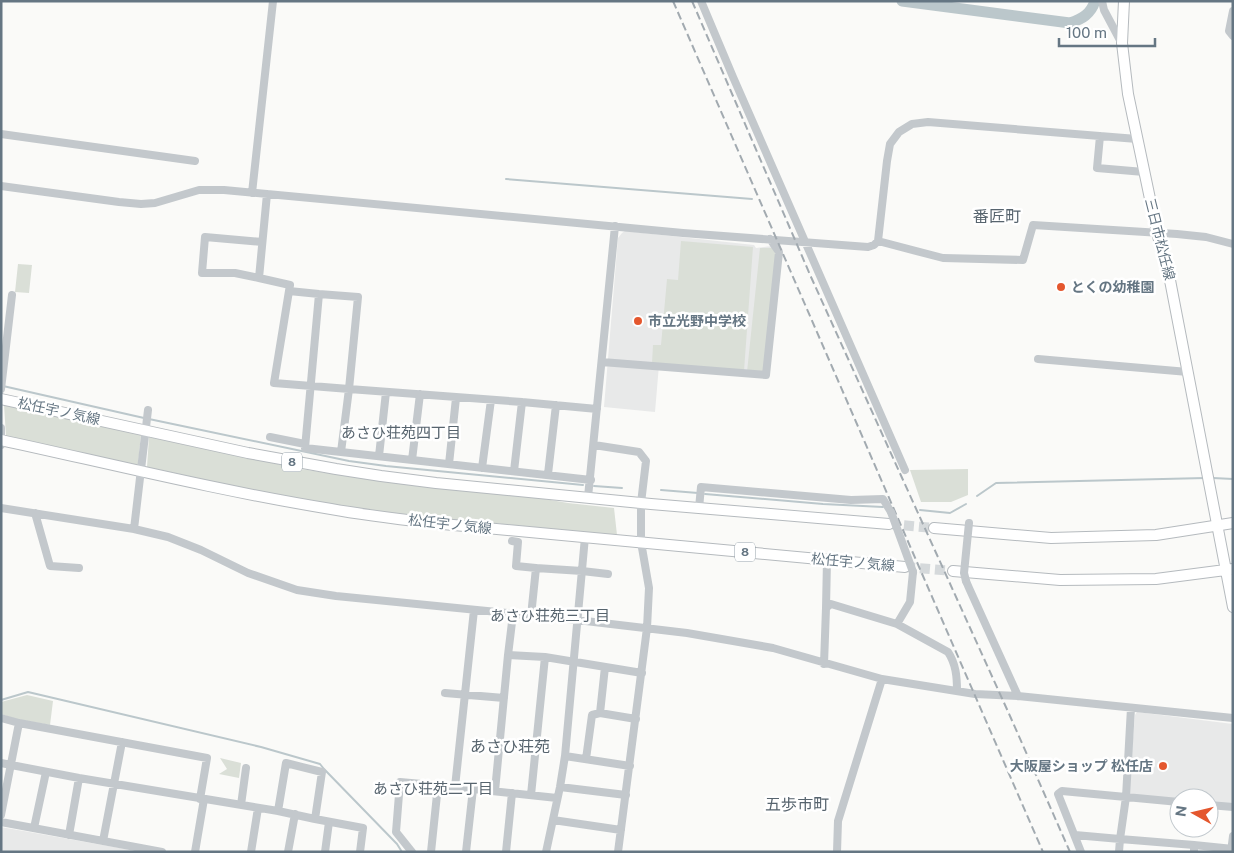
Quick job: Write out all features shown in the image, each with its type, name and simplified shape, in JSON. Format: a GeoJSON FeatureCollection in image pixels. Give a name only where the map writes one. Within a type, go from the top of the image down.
{"type":"FeatureCollection","features":[{"type":"Feature","properties":{"kind":"main road","name":"三日市松任線"},"geometry":{"type":"LineString","coordinates":[[1124,1],[1122,43],[1128,94],[1157,232],[1165,264],[1170,275],[1217,526],[1229,570],[1233,607]]}},
{"type":"Feature","properties":{"kind":"main road","name":"松任宇ノ気線"},"geometry":{"type":"LineString","coordinates":[[1,399],[147,427],[256,454],[345,471],[436,483],[588,498],[889,524]]}},
{"type":"Feature","properties":{"kind":"main road","name":"松任宇ノ気線"},"geometry":{"type":"LineString","coordinates":[[2,442],[141,470],[246,494],[332,510],[432,523],[827,560],[909,570]]}},
{"type":"Feature","properties":{"kind":"main road"},"geometry":{"type":"LineString","coordinates":[[934,528],[1051,538],[1156,535],[1233,523]]}},
{"type":"Feature","properties":{"kind":"main road"},"geometry":{"type":"LineString","coordinates":[[953,571],[1070,580],[1156,579],[1229,570]]}},
{"type":"Feature","properties":{"kind":"street"},"geometry":{"type":"LineString","coordinates":[[252,193],[273,1]]}},
{"type":"Feature","properties":{"kind":"street"},"geometry":{"type":"LineString","coordinates":[[701,1],[905,470]]}},
{"type":"Feature","properties":{"kind":"street"},"geometry":{"type":"LineString","coordinates":[[1102,1],[1104,10],[1122,43]]}},
{"type":"Feature","properties":{"kind":"street"},"geometry":{"type":"LineString","coordinates":[[1233,11],[1229,31],[1233,36]]}},
{"type":"Feature","properties":{"kind":"street"},"geometry":{"type":"LineString","coordinates":[[1,186],[141,204],[155,203],[199,190],[224,190],[682,233],[868,247],[878,241],[890,144],[899,132],[912,124],[928,122],[1137,139]]}},
{"type":"Feature","properties":{"kind":"street"},"geometry":{"type":"LineString","coordinates":[[1,134],[195,160]]}},
{"type":"Feature","properties":{"kind":"street"},"geometry":{"type":"LineString","coordinates":[[1100,136],[1097,168],[1144,172]]}},
{"type":"Feature","properties":{"kind":"street"},"geometry":{"type":"LineString","coordinates":[[259,278],[267,194]]}},
{"type":"Feature","properties":{"kind":"street"},"geometry":{"type":"LineString","coordinates":[[588,498],[615,226]]}},
{"type":"Feature","properties":{"kind":"street"},"geometry":{"type":"LineString","coordinates":[[878,241],[943,258],[1023,260],[1033,226],[1157,232],[1206,237],[1233,244]]}},
{"type":"Feature","properties":{"kind":"street"},"geometry":{"type":"LineString","coordinates":[[262,242],[205,237],[202,273],[235,273],[290,285],[274,383],[597,409]]}},
{"type":"Feature","properties":{"kind":"street"},"geometry":{"type":"LineString","coordinates":[[602,362],[766,375],[779,252],[770,239]]}},
{"type":"Feature","properties":{"kind":"street"},"geometry":{"type":"LineString","coordinates":[[289,291],[358,297],[341,452]]}},
{"type":"Feature","properties":{"kind":"street"},"geometry":{"type":"LineString","coordinates":[[319,294],[305,448],[591,480]]}},
{"type":"Feature","properties":{"kind":"street"},"geometry":{"type":"LineString","coordinates":[[2,385],[12,295]]}},
{"type":"Feature","properties":{"kind":"street"},"geometry":{"type":"LineString","coordinates":[[1038,358],[1188,372]]}},
{"type":"Feature","properties":{"kind":"street"},"geometry":{"type":"LineString","coordinates":[[379,456],[386,392]]}},
{"type":"Feature","properties":{"kind":"street"},"geometry":{"type":"LineString","coordinates":[[412,460],[420,394]]}},
{"type":"Feature","properties":{"kind":"street"},"geometry":{"type":"LineString","coordinates":[[449,464],[456,398]]}},
{"type":"Feature","properties":{"kind":"street"},"geometry":{"type":"LineString","coordinates":[[482,468],[490,400]]}},
{"type":"Feature","properties":{"kind":"street"},"geometry":{"type":"LineString","coordinates":[[514,471],[522,402]]}},
{"type":"Feature","properties":{"kind":"street"},"geometry":{"type":"LineString","coordinates":[[548,474],[556,405]]}},
{"type":"Feature","properties":{"kind":"street"},"geometry":{"type":"LineString","coordinates":[[134,529],[148,412]]}},
{"type":"Feature","properties":{"kind":"street"},"geometry":{"type":"LineString","coordinates":[[1,428],[2,442]]}},
{"type":"Feature","properties":{"kind":"street"},"geometry":{"type":"LineString","coordinates":[[270,437],[306,444]]}},
{"type":"Feature","properties":{"kind":"street"},"geometry":{"type":"LineString","coordinates":[[594,445],[640,452],[646,461],[641,542],[649,588],[647,628],[618,852]]}},
{"type":"Feature","properties":{"kind":"street"},"geometry":{"type":"LineString","coordinates":[[699,508],[701,487],[852,500],[883,499],[891,512],[909,570],[910,602],[897,624]]}},
{"type":"Feature","properties":{"kind":"street"},"geometry":{"type":"LineString","coordinates":[[1,508],[134,529],[168,537],[201,550],[248,574],[297,590],[687,633],[773,648],[882,679],[978,695],[1018,696],[1233,718]]}},
{"type":"Feature","properties":{"kind":"street"},"geometry":{"type":"LineString","coordinates":[[35,513],[50,566],[79,568]]}},
{"type":"Feature","properties":{"kind":"street"},"geometry":{"type":"LineString","coordinates":[[969,523],[964,574],[968,588],[1018,696]]}},
{"type":"Feature","properties":{"kind":"street"},"geometry":{"type":"LineString","coordinates":[[546,852],[565,756],[585,537]]}},
{"type":"Feature","properties":{"kind":"street"},"geometry":{"type":"LineString","coordinates":[[512,541],[518,542],[516,566],[608,574]]}},
{"type":"Feature","properties":{"kind":"street"},"geometry":{"type":"LineString","coordinates":[[824,664],[827,560]]}},
{"type":"Feature","properties":{"kind":"street"},"geometry":{"type":"LineString","coordinates":[[531,616],[536,568]]}},
{"type":"Feature","properties":{"kind":"street"},"geometry":{"type":"LineString","coordinates":[[826,608],[831,604],[897,624],[948,652],[953,660],[957,692]]}},
{"type":"Feature","properties":{"kind":"street"},"geometry":{"type":"LineString","coordinates":[[455,787],[474,610]]}},
{"type":"Feature","properties":{"kind":"street"},"geometry":{"type":"LineString","coordinates":[[495,791],[513,614]]}},
{"type":"Feature","properties":{"kind":"street"},"geometry":{"type":"LineString","coordinates":[[508,655],[545,658],[642,673]]}},
{"type":"Feature","properties":{"kind":"street"},"geometry":{"type":"LineString","coordinates":[[531,795],[545,658]]}},
{"type":"Feature","properties":{"kind":"street"},"geometry":{"type":"LineString","coordinates":[[600,713],[605,667]]}},
{"type":"Feature","properties":{"kind":"street"},"geometry":{"type":"LineString","coordinates":[[837,852],[838,821],[882,679]]}},
{"type":"Feature","properties":{"kind":"street"},"geometry":{"type":"LineString","coordinates":[[445,693],[504,698]]}},
{"type":"Feature","properties":{"kind":"street"},"geometry":{"type":"LineString","coordinates":[[1119,852],[1126,798],[1131,708]]}},
{"type":"Feature","properties":{"kind":"street"},"geometry":{"type":"LineString","coordinates":[[586,759],[592,715],[600,713],[636,719]]}},
{"type":"Feature","properties":{"kind":"street"},"geometry":{"type":"LineString","coordinates":[[1,718],[206,758],[195,852]]}},
{"type":"Feature","properties":{"kind":"street"},"geometry":{"type":"LineString","coordinates":[[1,815],[19,723]]}},
{"type":"Feature","properties":{"kind":"street"},"geometry":{"type":"LineString","coordinates":[[103,841],[122,742]]}},
{"type":"Feature","properties":{"kind":"street"},"geometry":{"type":"LineString","coordinates":[[565,756],[630,766]]}},
{"type":"Feature","properties":{"kind":"street"},"geometry":{"type":"LineString","coordinates":[[1,763],[295,814],[363,828],[362,851]]}},
{"type":"Feature","properties":{"kind":"street"},"geometry":{"type":"LineString","coordinates":[[278,811],[286,763],[322,772],[315,819]]}},
{"type":"Feature","properties":{"kind":"street"},"geometry":{"type":"LineString","coordinates":[[241,805],[246,768]]}},
{"type":"Feature","properties":{"kind":"street"},"geometry":{"type":"LineString","coordinates":[[34,828],[46,772]]}},
{"type":"Feature","properties":{"kind":"street"},"geometry":{"type":"LineString","coordinates":[[69,835],[79,778]]}},
{"type":"Feature","properties":{"kind":"street"},"geometry":{"type":"LineString","coordinates":[[412,852],[396,832],[400,782],[557,798]]}},
{"type":"Feature","properties":{"kind":"street"},"geometry":{"type":"LineString","coordinates":[[430,852],[438,786]]}},
{"type":"Feature","properties":{"kind":"street"},"geometry":{"type":"LineString","coordinates":[[560,787],[626,795]]}},
{"type":"Feature","properties":{"kind":"street"},"geometry":{"type":"LineString","coordinates":[[466,852],[473,789]]}},
{"type":"Feature","properties":{"kind":"street"},"geometry":{"type":"LineString","coordinates":[[1081,852],[1058,794],[1062,791],[1169,801]]}},
{"type":"Feature","properties":{"kind":"street"},"geometry":{"type":"LineString","coordinates":[[506,852],[512,792]]}},
{"type":"Feature","properties":{"kind":"street"},"geometry":{"type":"LineString","coordinates":[[1219,806],[1233,808]]}},
{"type":"Feature","properties":{"kind":"street"},"geometry":{"type":"LineString","coordinates":[[251,852],[258,808]]}},
{"type":"Feature","properties":{"kind":"street"},"geometry":{"type":"LineString","coordinates":[[288,852],[295,814]]}},
{"type":"Feature","properties":{"kind":"street"},"geometry":{"type":"LineString","coordinates":[[553,820],[621,830]]}},
{"type":"Feature","properties":{"kind":"street"},"geometry":{"type":"LineString","coordinates":[[1,822],[162,852]]}},
{"type":"Feature","properties":{"kind":"street"},"geometry":{"type":"LineString","coordinates":[[325,852],[329,822]]}},
{"type":"Feature","properties":{"kind":"street"},"geometry":{"type":"LineString","coordinates":[[1075,835],[1158,842],[1194,849],[1232,850],[1233,836]]}},
{"type":"Feature","properties":{"kind":"street"},"geometry":{"type":"LineString","coordinates":[[1158,842],[1158,852]]}},
{"type":"Feature","properties":{"kind":"shaded area"},"geometry":{"type":"Polygon","coordinates":[[[625,231],[754,245],[756,248],[772,246],[763,372],[659,365],[655,412],[604,407],[618,238],[625,231]]]}},
{"type":"Feature","properties":{"kind":"shaded area"},"geometry":{"type":"Polygon","coordinates":[[[681,241],[753,247],[744,371],[652,363],[653,345],[661,345],[667,279],[678,280],[681,241]]]}},
{"type":"Feature","properties":{"kind":"shaded area"},"geometry":{"type":"Polygon","coordinates":[[[760,248],[773,248],[776,255],[765,370],[762,374],[747,372],[760,248]]]}},
{"type":"Feature","properties":{"kind":"shaded area"},"geometry":{"type":"Polygon","coordinates":[[[18,264],[32,265],[29,293],[15,292],[18,264]]]}},
{"type":"Feature","properties":{"kind":"shaded area"},"geometry":{"type":"Polygon","coordinates":[[[4,405],[141,434],[138,465],[6,436],[4,405]]]}},
{"type":"Feature","properties":{"kind":"shaded area"},"geometry":{"type":"Polygon","coordinates":[[[149,437],[301,469],[453,490],[539,498],[614,508],[617,535],[465,522],[373,511],[248,489],[147,467],[149,437]]]}},
{"type":"Feature","properties":{"kind":"shaded area"},"geometry":{"type":"Polygon","coordinates":[[[968,469],[968,495],[951,502],[921,502],[910,470],[968,469]]]}},
{"type":"Feature","properties":{"kind":"shaded area"},"geometry":{"type":"Polygon","coordinates":[[[27,695],[53,701],[50,725],[16,719],[1,714],[1,702],[27,695]]]}},
{"type":"Feature","properties":{"kind":"shaded area"},"geometry":{"type":"Polygon","coordinates":[[[1137,712],[1233,724],[1233,804],[1219,803],[1219,788],[1169,788],[1169,799],[1128,796],[1135,715],[1137,712]]]}},
{"type":"Feature","properties":{"kind":"shaded area"},"geometry":{"type":"Polygon","coordinates":[[[220,758],[241,763],[239,778],[219,774],[227,769],[220,758]]]}},
{"type":"Feature","properties":{"kind":"shaded area"},"geometry":{"type":"Polygon","coordinates":[[[1,827],[142,852],[1,852],[1,827]]]}},
{"type":"Feature","properties":{"kind":"waterway"},"geometry":{"type":"LineString","coordinates":[[902,1],[1070,23],[1086,15],[1095,1]]}},
{"type":"Feature","properties":{"kind":"waterway"},"geometry":{"type":"LineString","coordinates":[[506,179],[752,199]]}},
{"type":"Feature","properties":{"kind":"waterway"},"geometry":{"type":"LineString","coordinates":[[3,386],[144,418]]}},
{"type":"Feature","properties":{"kind":"waterway"},"geometry":{"type":"LineString","coordinates":[[149,419],[349,461],[583,485]]}},
{"type":"Feature","properties":{"kind":"waterway"},"geometry":{"type":"LineString","coordinates":[[977,496],[996,483],[1205,478]]}},
{"type":"Feature","properties":{"kind":"waterway"},"geometry":{"type":"LineString","coordinates":[[1213,478],[1233,479]]}},
{"type":"Feature","properties":{"kind":"waterway"},"geometry":{"type":"LineString","coordinates":[[594,486],[622,488]]}},
{"type":"Feature","properties":{"kind":"waterway"},"geometry":{"type":"LineString","coordinates":[[661,490],[698,493]]}},
{"type":"Feature","properties":{"kind":"waterway"},"geometry":{"type":"LineString","coordinates":[[705,494],[883,507]]}},
{"type":"Feature","properties":{"kind":"waterway"},"geometry":{"type":"LineString","coordinates":[[920,510],[950,513],[966,504]]}},
{"type":"Feature","properties":{"kind":"waterway"},"geometry":{"type":"LineString","coordinates":[[1,700],[28,692],[261,747],[320,764],[397,844],[402,852]]}},
{"type":"Feature","properties":{"kind":"tunnel"},"geometry":{"type":"LineString","coordinates":[[889,524],[934,528]]}},
{"type":"Feature","properties":{"kind":"tunnel"},"geometry":{"type":"LineString","coordinates":[[905,567],[953,571]]}},
{"type":"Feature","properties":{"kind":"railway"},"geometry":{"type":"LineString","coordinates":[[673,1],[1043,852]]}},
{"type":"Feature","properties":{"kind":"railway"},"geometry":{"type":"LineString","coordinates":[[692,1],[811,277],[1070,852]]}},
{"type":"Feature","properties":{"kind":"place","name":"とくの幼稚園"},"geometry":{"type":"Point","coordinates":[1061,287]}},
{"type":"Feature","properties":{"kind":"place","name":"市立光野中学校"},"geometry":{"type":"Point","coordinates":[638,321]}},
{"type":"Feature","properties":{"kind":"place","name":"大阪屋ショップ 松任店"},"geometry":{"type":"Point","coordinates":[1163,766]}},
{"type":"Feature","properties":{"kind":"district","name":"番匠町"},"geometry":{"type":"Point","coordinates":[997,216]}},
{"type":"Feature","properties":{"kind":"district","name":"あさひ荘苑四丁目"},"geometry":{"type":"Point","coordinates":[401,432]}},
{"type":"Feature","properties":{"kind":"district","name":"あさひ荘苑三丁目"},"geometry":{"type":"Point","coordinates":[550,615]}},
{"type":"Feature","properties":{"kind":"district","name":"あさひ荘苑"},"geometry":{"type":"Point","coordinates":[510,746]}},
{"type":"Feature","properties":{"kind":"district","name":"あさひ荘苑二丁目"},"geometry":{"type":"Point","coordinates":[433,788]}},
{"type":"Feature","properties":{"kind":"district","name":"五歩市町"},"geometry":{"type":"Point","coordinates":[797,804]}}]}
